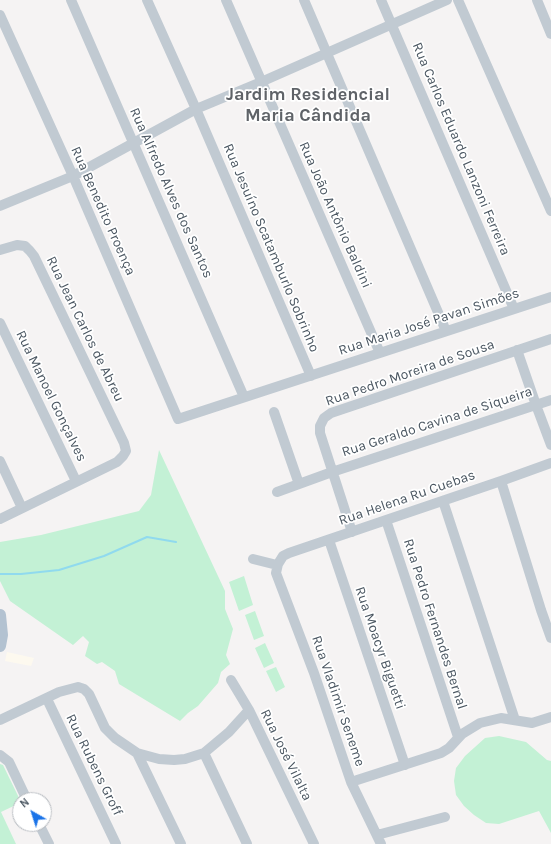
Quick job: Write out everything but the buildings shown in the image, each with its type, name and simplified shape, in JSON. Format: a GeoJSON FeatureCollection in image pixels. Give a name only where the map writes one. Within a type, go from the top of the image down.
{"type":"FeatureCollection","features":[{"type":"Feature","properties":{"kind":"main road"},"geometry":{"type":"LineString","coordinates":[[0,615],[2,635],[0,646]]}},
{"type":"Feature","properties":{"kind":"street","name":"Rua Alfredo Alves dos Santos"},"geometry":{"type":"LineString","coordinates":[[71,0],[244,397]]}},
{"type":"Feature","properties":{"kind":"street","name":"Rua Jesuíno Scatamburlo Sobrinho"},"geometry":{"type":"LineString","coordinates":[[147,0],[196,109],[311,376]]}},
{"type":"Feature","properties":{"kind":"street","name":"Rua João Antônio Baldini"},"geometry":{"type":"LineString","coordinates":[[226,0],[380,353]]}},
{"type":"Feature","properties":{"kind":"street"},"geometry":{"type":"LineString","coordinates":[[304,0],[446,331]]}},
{"type":"Feature","properties":{"kind":"street","name":"Rua Carlos Eduardo Lanzoni Ferreira"},"geometry":{"type":"LineString","coordinates":[[381,0],[514,309]]}},
{"type":"Feature","properties":{"kind":"street"},"geometry":{"type":"LineString","coordinates":[[1,203],[73,176],[196,109],[262,82],[447,0]]}},
{"type":"Feature","properties":{"kind":"street"},"geometry":{"type":"LineString","coordinates":[[458,0],[551,211]]}},
{"type":"Feature","properties":{"kind":"street"},"geometry":{"type":"LineString","coordinates":[[537,0],[551,34]]}},
{"type":"Feature","properties":{"kind":"street","name":"Rua Benedito Proença"},"geometry":{"type":"LineString","coordinates":[[0,15],[73,176],[178,419]]}},
{"type":"Feature","properties":{"kind":"street","name":"Rua Jean Carlos de Abreu"},"geometry":{"type":"LineString","coordinates":[[0,250],[17,245],[25,246],[34,256],[124,443],[126,451],[117,462],[76,482]]}},
{"type":"Feature","properties":{"kind":"street","name":"Rua Maria José Pavan Simões"},"geometry":{"type":"LineString","coordinates":[[178,419],[551,297]]}},
{"type":"Feature","properties":{"kind":"street","name":"Rua Manoel Gonçalves"},"geometry":{"type":"LineString","coordinates":[[0,323],[76,482]]}},
{"type":"Feature","properties":{"kind":"street","name":"Rua Pedro Moreira de Sousa"},"geometry":{"type":"LineString","coordinates":[[352,532],[319,430],[322,421],[328,414],[551,338]]}},
{"type":"Feature","properties":{"kind":"street"},"geometry":{"type":"LineString","coordinates":[[518,350],[551,445]]}},
{"type":"Feature","properties":{"kind":"street","name":"Rua Geraldo Cavina de Siqueira"},"geometry":{"type":"LineString","coordinates":[[277,492],[332,472],[551,400]]}},
{"type":"Feature","properties":{"kind":"street"},"geometry":{"type":"LineString","coordinates":[[274,412],[299,484]]}},
{"type":"Feature","properties":{"kind":"street"},"geometry":{"type":"LineString","coordinates":[[0,461],[22,508]]}},
{"type":"Feature","properties":{"kind":"street","name":"Rua Helena Ru Cuebas"},"geometry":{"type":"LineString","coordinates":[[277,565],[281,558],[286,554],[501,482],[551,463]]}},
{"type":"Feature","properties":{"kind":"street"},"geometry":{"type":"LineString","coordinates":[[0,519],[76,482]]}},
{"type":"Feature","properties":{"kind":"street"},"geometry":{"type":"LineString","coordinates":[[501,482],[551,638]]}},
{"type":"Feature","properties":{"kind":"street"},"geometry":{"type":"LineString","coordinates":[[443,501],[515,720]]}},
{"type":"Feature","properties":{"kind":"street","name":"Rua Pedro Fernandes Bernal"},"geometry":{"type":"LineString","coordinates":[[386,520],[458,737]]}},
{"type":"Feature","properties":{"kind":"street","name":"Rua Moacyr Biguetti"},"geometry":{"type":"LineString","coordinates":[[328,540],[405,765]]}},
{"type":"Feature","properties":{"kind":"street"},"geometry":{"type":"LineString","coordinates":[[253,559],[277,565]]}},
{"type":"Feature","properties":{"kind":"street","name":"Rua Vladimir Seneme"},"geometry":{"type":"LineString","coordinates":[[277,565],[276,573],[314,673],[352,782],[379,840]]}},
{"type":"Feature","properties":{"kind":"street","name":"Rua José Vilalta"},"geometry":{"type":"LineString","coordinates":[[232,680],[249,710],[314,844]]}},
{"type":"Feature","properties":{"kind":"street"},"geometry":{"type":"LineString","coordinates":[[0,720],[68,689],[78,687],[84,689],[89,694],[105,728],[115,738],[137,753],[159,759],[174,760],[185,759],[204,753],[229,732],[249,710]]}},
{"type":"Feature","properties":{"kind":"street","name":"Rua Rubens Groff"},"geometry":{"type":"LineString","coordinates":[[46,699],[116,844]]}},
{"type":"Feature","properties":{"kind":"street"},"geometry":{"type":"LineString","coordinates":[[352,782],[441,753],[449,748],[458,737],[480,723],[501,718],[532,723],[551,717]]}},
{"type":"Feature","properties":{"kind":"street"},"geometry":{"type":"LineString","coordinates":[[137,753],[181,844]]}},
{"type":"Feature","properties":{"kind":"street"},"geometry":{"type":"LineString","coordinates":[[204,753],[247,844]]}},
{"type":"Feature","properties":{"kind":"street"},"geometry":{"type":"LineString","coordinates":[[0,755],[9,762],[23,792]]}},
{"type":"Feature","properties":{"kind":"street"},"geometry":{"type":"LineString","coordinates":[[379,840],[445,817]]}},
{"type":"Feature","properties":{"kind":"street"},"geometry":{"type":"LineString","coordinates":[[43,832],[48,844]]}},
{"type":"Feature","properties":{"kind":"shaded area"},"geometry":{"type":"Polygon","coordinates":[[[7,652],[34,658],[31,666],[5,661],[7,652]]]}},
{"type":"Feature","properties":{"kind":"green space"},"geometry":{"type":"Polygon","coordinates":[[[159,450],[225,591],[225,609],[233,629],[226,655],[230,664],[221,672],[218,683],[198,706],[180,721],[119,684],[115,671],[102,662],[97,664],[85,656],[89,642],[83,636],[73,645],[10,601],[0,581],[0,542],[41,535],[139,511],[151,495],[159,450]]]}},
{"type":"Feature","properties":{"kind":"green space"},"geometry":{"type":"Polygon","coordinates":[[[244,576],[253,605],[239,611],[229,582],[244,576]]]}},
{"type":"Feature","properties":{"kind":"green space"},"geometry":{"type":"Polygon","coordinates":[[[255,611],[264,636],[254,640],[245,615],[255,611]]]}},
{"type":"Feature","properties":{"kind":"green space"},"geometry":{"type":"Polygon","coordinates":[[[265,643],[274,663],[264,668],[255,648],[265,643]]]}},
{"type":"Feature","properties":{"kind":"green space"},"geometry":{"type":"Polygon","coordinates":[[[276,667],[285,687],[276,692],[266,671],[276,667]]]}},
{"type":"Feature","properties":{"kind":"green space"},"geometry":{"type":"Polygon","coordinates":[[[499,736],[526,742],[547,760],[551,761],[551,833],[539,811],[499,824],[486,823],[464,806],[456,795],[454,781],[456,768],[465,756],[485,738],[499,736]]]}},
{"type":"Feature","properties":{"kind":"green space"},"geometry":{"type":"Polygon","coordinates":[[[0,764],[3,765],[16,792],[12,792],[12,807],[1,812],[16,844],[0,844],[0,764]]]}},
{"type":"Feature","properties":{"kind":"waterway"},"geometry":{"type":"LineString","coordinates":[[0,574],[21,574],[59,570],[104,556],[147,537],[176,542]]}},
{"type":"Feature","properties":{"kind":"district","name":"Jardim Residencial Maria Cândida"},"geometry":{"type":"Point","coordinates":[308,105]}}]}
